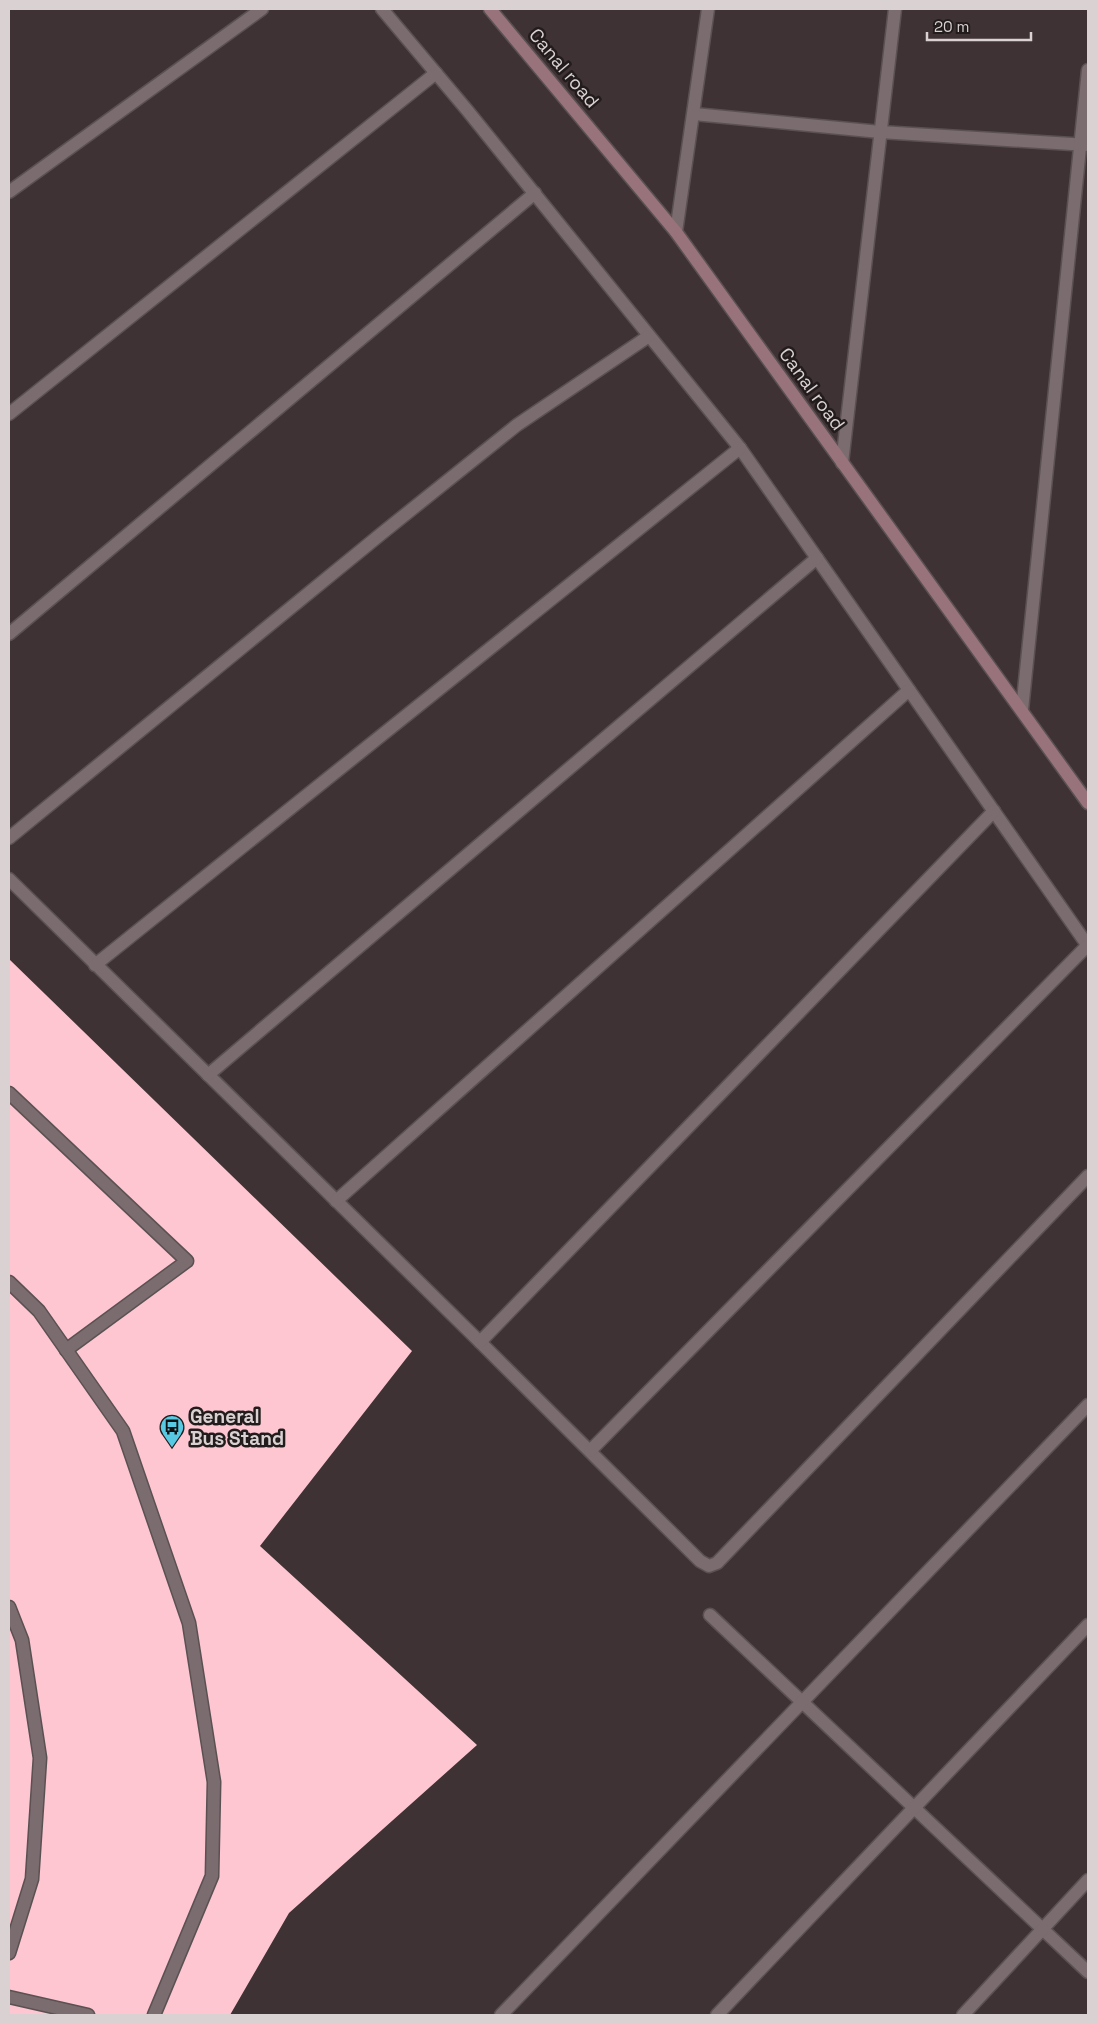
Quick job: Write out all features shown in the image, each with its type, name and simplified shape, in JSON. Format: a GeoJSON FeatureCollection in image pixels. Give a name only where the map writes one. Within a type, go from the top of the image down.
{"type":"FeatureCollection","features":[{"type":"Feature","properties":{"kind":"street"},"geometry":{"type":"LineString","coordinates":[[9,192],[262,9]]}},
{"type":"Feature","properties":{"kind":"street"},"geometry":{"type":"LineString","coordinates":[[382,9],[535,194],[740,448],[1088,945],[590,1451]]}},
{"type":"Feature","properties":{"kind":"street","name":"Canal road"},"geometry":{"type":"LineString","coordinates":[[490,9],[676,232],[1088,803]]}},
{"type":"Feature","properties":{"kind":"street"},"geometry":{"type":"LineString","coordinates":[[676,232],[708,9]]}},
{"type":"Feature","properties":{"kind":"street"},"geometry":{"type":"LineString","coordinates":[[842,463],[895,9]]}},
{"type":"Feature","properties":{"kind":"street"},"geometry":{"type":"LineString","coordinates":[[1022,710],[1085,145],[1088,70]]}},
{"type":"Feature","properties":{"kind":"street"},"geometry":{"type":"LineString","coordinates":[[9,414],[436,73]]}},
{"type":"Feature","properties":{"kind":"street"},"geometry":{"type":"LineString","coordinates":[[694,114],[880,132],[1085,145]]}},
{"type":"Feature","properties":{"kind":"street"},"geometry":{"type":"LineString","coordinates":[[9,634],[535,194]]}},
{"type":"Feature","properties":{"kind":"street"},"geometry":{"type":"LineString","coordinates":[[9,838],[373,540],[517,425],[649,336]]}},
{"type":"Feature","properties":{"kind":"street"},"geometry":{"type":"LineString","coordinates":[[95,965],[740,448]]}},
{"type":"Feature","properties":{"kind":"street"},"geometry":{"type":"LineString","coordinates":[[208,1075],[817,558]]}},
{"type":"Feature","properties":{"kind":"street"},"geometry":{"type":"LineString","coordinates":[[336,1201],[909,690]]}},
{"type":"Feature","properties":{"kind":"street"},"geometry":{"type":"LineString","coordinates":[[480,1342],[994,811]]}},
{"type":"Feature","properties":{"kind":"street"},"geometry":{"type":"LineString","coordinates":[[9,879],[700,1561],[708,1566],[713,1565],[1088,1176]]}},
{"type":"Feature","properties":{"kind":"street"},"geometry":{"type":"LineString","coordinates":[[9,1093],[187,1261],[66,1350]]}},
{"type":"Feature","properties":{"kind":"street"},"geometry":{"type":"LineString","coordinates":[[9,1282],[39,1311],[123,1431],[189,1623],[214,1782],[212,1876],[154,2015]]}},
{"type":"Feature","properties":{"kind":"street"},"geometry":{"type":"LineString","coordinates":[[501,2015],[1088,1405]]}},
{"type":"Feature","properties":{"kind":"street"},"geometry":{"type":"LineString","coordinates":[[9,1607],[22,1640],[40,1758],[32,1879],[9,1953]]}},
{"type":"Feature","properties":{"kind":"street"},"geometry":{"type":"LineString","coordinates":[[710,1615],[1088,1972]]}},
{"type":"Feature","properties":{"kind":"street"},"geometry":{"type":"LineString","coordinates":[[717,2015],[1088,1625]]}},
{"type":"Feature","properties":{"kind":"street"},"geometry":{"type":"LineString","coordinates":[[963,2015],[1088,1880]]}},
{"type":"Feature","properties":{"kind":"street"},"geometry":{"type":"LineString","coordinates":[[9,1997],[88,2015]]}},
{"type":"Feature","properties":{"kind":"building","name":"General Bus Stand"},"geometry":{"type":"Polygon","coordinates":[[[9,959],[412,1351],[260,1546],[477,1745],[289,1913],[230,2015],[9,2015],[9,959]]]}},
{"type":"Feature","properties":{"kind":"place","name":"General Bus Stand"},"geometry":{"type":"Point","coordinates":[172,1448]}}]}
